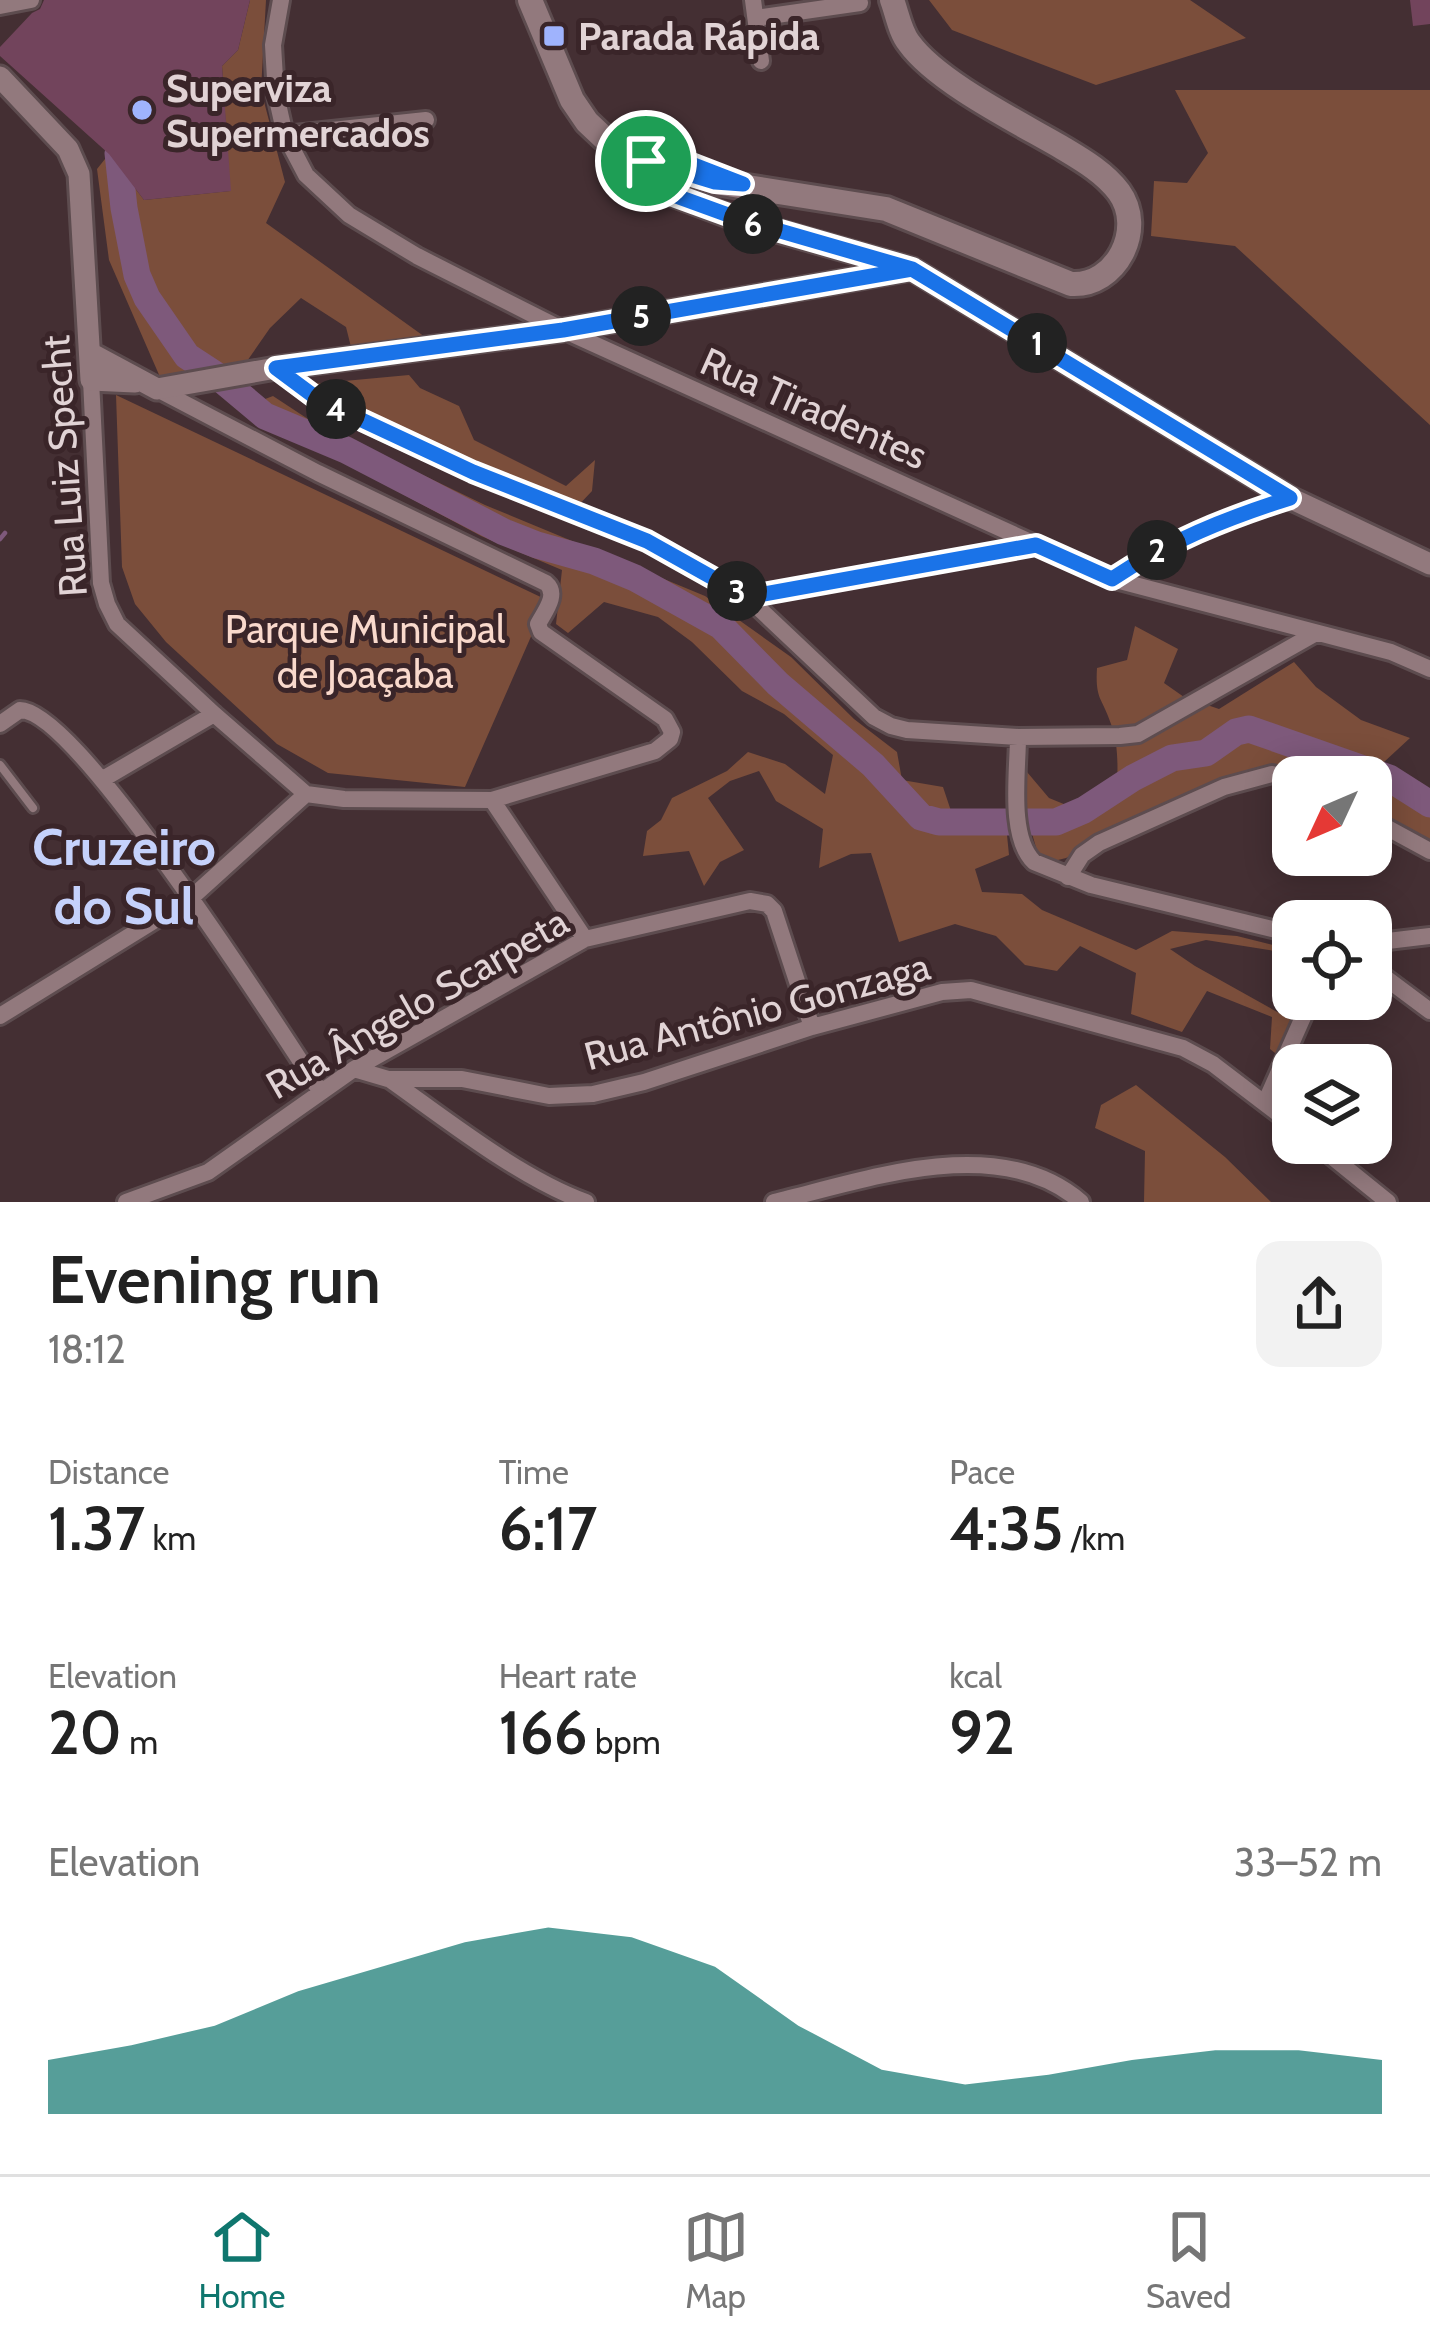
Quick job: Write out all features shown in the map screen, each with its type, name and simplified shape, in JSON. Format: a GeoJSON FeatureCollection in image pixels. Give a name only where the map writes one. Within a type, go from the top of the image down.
{"type":"FeatureCollection","features":[{"type":"Feature","properties":{"kind":"main road"},"geometry":{"type":"LineString","coordinates":[[530,0],[561,74],[596,118],[629,140],[639,153],[743,184],[886,209],[1070,284],[1097,279],[1119,260],[1129,238],[1129,217],[1121,194],[1090,164],[974,97],[935,67],[908,42],[892,0]]}},
{"type":"Feature","properties":{"kind":"street"},"geometry":{"type":"LineString","coordinates":[[0,6],[32,0]]}},
{"type":"Feature","properties":{"kind":"street","name":"Rua Tiradentes"},"geometry":{"type":"LineString","coordinates":[[281,0],[273,45],[276,94],[285,135],[306,175],[349,215],[417,256],[563,330],[1112,579],[1391,652],[1430,669]]}},
{"type":"Feature","properties":{"kind":"street"},"geometry":{"type":"LineString","coordinates":[[761,61],[754,9],[860,3]]}},
{"type":"Feature","properties":{"kind":"street","name":"Rua Luiz Specht"},"geometry":{"type":"LineString","coordinates":[[0,77],[68,149],[79,174],[101,583],[107,604],[117,624],[306,794]]}},
{"type":"Feature","properties":{"kind":"street"},"geometry":{"type":"LineString","coordinates":[[285,135],[426,120]]}},
{"type":"Feature","properties":{"kind":"street"},"geometry":{"type":"LineString","coordinates":[[639,153],[629,161],[665,192],[742,220],[912,269],[1290,498],[1430,564]]}},
{"type":"Feature","properties":{"kind":"street"},"geometry":{"type":"LineString","coordinates":[[91,380],[181,384],[563,330],[912,269]]}},
{"type":"Feature","properties":{"kind":"street"},"geometry":{"type":"LineString","coordinates":[[0,1016],[191,898],[306,794],[344,799],[492,800],[655,751],[672,732],[665,719],[541,632],[538,624],[553,594],[551,586],[318,473],[90,353]]}},
{"type":"Feature","properties":{"kind":"street"},"geometry":{"type":"LineString","coordinates":[[276,368],[319,400],[473,472],[647,541],[747,597],[874,717],[907,730],[1018,736],[1138,734],[1316,633]]}},
{"type":"Feature","properties":{"kind":"street"},"geometry":{"type":"LineString","coordinates":[[1112,579],[1195,532],[1290,498]]}},
{"type":"Feature","properties":{"kind":"street"},"geometry":{"type":"LineString","coordinates":[[747,597],[1036,545]]}},
{"type":"Feature","properties":{"kind":"street"},"geometry":{"type":"LineString","coordinates":[[0,724],[20,710],[36,713],[104,779],[191,898],[320,1091]]}},
{"type":"Feature","properties":{"kind":"street"},"geometry":{"type":"LineString","coordinates":[[104,779],[214,714]]}},
{"type":"Feature","properties":{"kind":"street"},"geometry":{"type":"LineString","coordinates":[[1018,736],[1017,818],[1027,856],[1041,867],[1272,929]]}},
{"type":"Feature","properties":{"kind":"street"},"geometry":{"type":"LineString","coordinates":[[1068,877],[1082,855],[1099,843],[1224,787],[1272,774]]}},
{"type":"Feature","properties":{"kind":"street"},"geometry":{"type":"LineString","coordinates":[[492,800],[585,939]]}},
{"type":"Feature","properties":{"kind":"street"},"geometry":{"type":"LineString","coordinates":[[1392,830],[1430,851]]}},
{"type":"Feature","properties":{"kind":"street","name":"Rua Ângelo Scarpeta"},"geometry":{"type":"LineString","coordinates":[[126,1202],[208,1172],[353,1069],[585,939],[750,901],[767,904],[774,911],[812,1027]]}},
{"type":"Feature","properties":{"kind":"street"},"geometry":{"type":"LineString","coordinates":[[1392,941],[1430,936]]}},
{"type":"Feature","properties":{"kind":"street"},"geometry":{"type":"LineString","coordinates":[[1392,983],[1430,1011]]}},
{"type":"Feature","properties":{"kind":"street","name":"Rua Antônio Gonzaga"},"geometry":{"type":"LineString","coordinates":[[353,1069],[388,1078],[462,1079],[549,1096],[592,1094],[644,1082],[812,1027],[942,992],[971,990],[1183,1048],[1213,1064],[1272,1108]]}},
{"type":"Feature","properties":{"kind":"street"},"geometry":{"type":"LineString","coordinates":[[1265,1103],[1302,1020]]}},
{"type":"Feature","properties":{"kind":"street"},"geometry":{"type":"LineString","coordinates":[[388,1078],[478,1142],[563,1194],[586,1202]]}},
{"type":"Feature","properties":{"kind":"street"},"geometry":{"type":"LineString","coordinates":[[774,1202],[948,1164],[1029,1173],[1081,1202]]}},
{"type":"Feature","properties":{"kind":"street"},"geometry":{"type":"LineString","coordinates":[[1341,1164],[1388,1202]]}},
{"type":"Feature","properties":{"kind":"lane"},"geometry":{"type":"LineString","coordinates":[[0,765],[33,808]]}},
{"type":"Feature","properties":{"kind":"green space"},"geometry":{"type":"Polygon","coordinates":[[[250,0],[266,0],[261,90],[285,182],[266,223],[425,337],[351,347],[346,327],[301,298],[270,328],[245,364],[160,377],[109,260],[97,169],[109,154],[144,200],[230,191],[222,66],[238,50],[250,0]]]}},
{"type":"Feature","properties":{"kind":"green space"},"geometry":{"type":"Polygon","coordinates":[[[929,0],[1190,0],[1246,38],[1096,85],[952,30],[929,0]]]}},
{"type":"Feature","properties":{"kind":"green space"},"geometry":{"type":"Polygon","coordinates":[[[1175,90],[1430,90],[1430,425],[1235,246],[1151,236],[1154,181],[1187,183],[1208,153],[1175,90]]]}},
{"type":"Feature","properties":{"kind":"green space"},"geometry":{"type":"Polygon","coordinates":[[[409,375],[420,388],[459,406],[474,440],[566,486],[595,460],[592,491],[575,509],[448,460],[301,385],[409,375]]]}},
{"type":"Feature","properties":{"kind":"green space","name":"Parque Municipal de Joaçaba"},"geometry":{"type":"Polygon","coordinates":[[[116,395],[547,600],[465,787],[328,773],[277,744],[166,642],[135,604],[122,567],[116,395]]]}},
{"type":"Feature","properties":{"kind":"green space"},"geometry":{"type":"Polygon","coordinates":[[[273,396],[311,421],[485,505],[705,596],[791,657],[854,719],[897,752],[902,780],[943,787],[951,811],[1005,815],[1009,855],[975,869],[982,892],[1022,894],[1042,910],[1136,950],[1172,931],[1237,936],[1272,945],[1272,951],[1206,940],[1170,949],[1272,1009],[1272,1017],[1207,991],[1182,1032],[1131,1014],[1136,973],[1080,946],[1057,971],[1025,965],[996,936],[955,924],[899,942],[871,853],[851,854],[819,868],[823,829],[776,801],[759,771],[730,781],[708,798],[744,850],[720,862],[704,886],[689,851],[643,856],[647,831],[661,820],[672,798],[727,771],[748,752],[785,764],[825,794],[833,755],[784,714],[742,691],[692,642],[658,617],[604,602],[568,633],[556,624],[562,570],[481,536],[242,408],[273,396]]]}},
{"type":"Feature","properties":{"kind":"green space"},"geometry":{"type":"Polygon","coordinates":[[[1135,626],[1178,649],[1164,683],[1184,697],[1219,709],[1294,662],[1316,687],[1361,720],[1410,738],[1390,756],[1272,756],[1272,773],[1157,816],[1066,858],[1050,862],[1039,858],[1027,816],[1027,772],[1049,798],[1071,807],[1117,784],[1115,738],[1098,693],[1097,668],[1127,660],[1135,626]]]}},
{"type":"Feature","properties":{"kind":"green space"},"geometry":{"type":"Polygon","coordinates":[[[1392,767],[1430,789],[1430,842],[1392,822],[1392,767]]]}},
{"type":"Feature","properties":{"kind":"green space"},"geometry":{"type":"Polygon","coordinates":[[[1272,1017],[1295,1022],[1286,1044],[1272,1044],[1270,1049],[1272,1017]]]}},
{"type":"Feature","properties":{"kind":"green space"},"geometry":{"type":"Polygon","coordinates":[[[1136,1085],[1225,1157],[1271,1202],[1144,1202],[1145,1151],[1095,1128],[1101,1105],[1136,1085]]]}},
{"type":"Feature","properties":{"kind":"building","name":"Superviza Supermercados"},"geometry":{"type":"Polygon","coordinates":[[[44,0],[250,0],[238,50],[222,66],[231,191],[144,200],[109,154],[0,56],[0,47],[44,0]]]}},
{"type":"Feature","properties":{"kind":"building"},"geometry":{"type":"Polygon","coordinates":[[[1410,0],[1430,0],[1430,24],[1413,26],[1410,0]]]}},
{"type":"Feature","properties":{"kind":"waterway"},"geometry":{"type":"LineString","coordinates":[[118,153],[137,275],[187,356],[265,416],[346,450],[504,532],[635,578],[721,626],[778,684],[873,765],[921,817],[939,822],[1056,822],[1172,758],[1206,753],[1236,732],[1249,729],[1389,778],[1430,804]]}},
{"type":"Feature","properties":{"kind":"waterway"},"geometry":{"type":"LineString","coordinates":[[0,539],[5,533]]}},
{"type":"Feature","properties":{"kind":"place","name":"Parada Rápida"},"geometry":{"type":"Point","coordinates":[554,36]}},
{"type":"Feature","properties":{"kind":"place","name":"Superviza Supermercados"},"geometry":{"type":"Point","coordinates":[142,110]}},
{"type":"Feature","properties":{"kind":"district","name":"Cruzeiro do Sul"},"geometry":{"type":"Point","coordinates":[124,876]}},
{"type":"Feature","properties":{"kind":"route"},"geometry":{"type":"LineString","coordinates":[[646,161],[665,192],[742,220],[912,269],[1290,498],[1195,532],[1112,579],[1036,545],[747,597],[647,541],[473,472],[319,400],[276,368],[563,330],[912,269],[742,220],[665,192],[638,173],[629,161],[633,150],[642,145],[743,184],[715,182],[646,161]]}}]}
